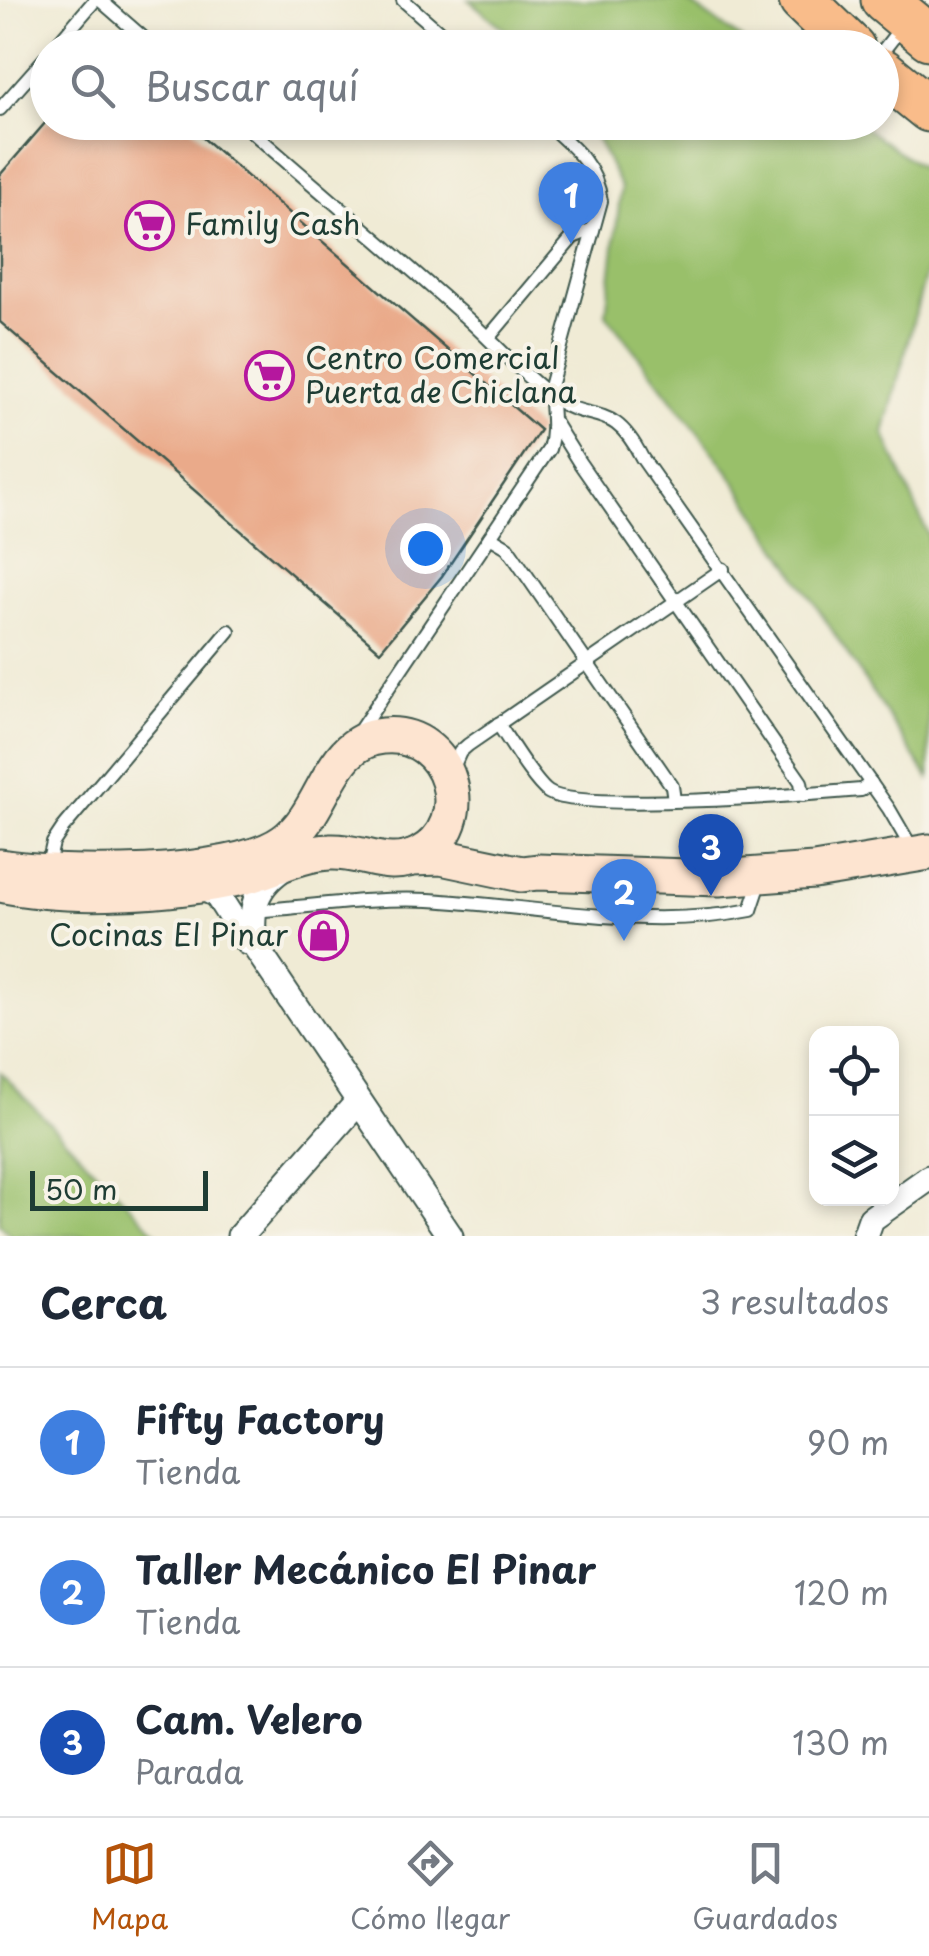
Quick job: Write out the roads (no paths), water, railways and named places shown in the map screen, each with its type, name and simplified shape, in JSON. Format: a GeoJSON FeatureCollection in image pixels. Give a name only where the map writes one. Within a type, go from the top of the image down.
{"type":"FeatureCollection","features":[{"type":"Feature","properties":{"kind":"highway"},"geometry":{"type":"LineString","coordinates":[[776,0],[826,30]]}},
{"type":"Feature","properties":{"kind":"highway"},"geometry":{"type":"LineString","coordinates":[[802,0],[833,30]]}},
{"type":"Feature","properties":{"kind":"highway"},"geometry":{"type":"LineString","coordinates":[[899,84],[929,108]]}},
{"type":"Feature","properties":{"kind":"street"},"geometry":{"type":"LineString","coordinates":[[0,884],[242,860],[280,845],[300,830],[335,770],[367,740],[382,736],[412,740],[437,757],[460,818],[484,847],[538,872]]}},
{"type":"Feature","properties":{"kind":"street"},"geometry":{"type":"LineString","coordinates":[[335,770],[328,814],[333,828],[353,851],[367,858]]}},
{"type":"Feature","properties":{"kind":"street"},"geometry":{"type":"LineString","coordinates":[[412,858],[426,852],[446,828],[452,792]]}},
{"type":"Feature","properties":{"kind":"street"},"geometry":{"type":"LineString","coordinates":[[0,867],[45,881],[117,890],[241,877],[328,852],[382,862],[441,858],[522,874],[718,878],[922,854]]}},
{"type":"Feature","properties":{"kind":"street"},"geometry":{"type":"LineString","coordinates":[[296,860],[268,882],[258,897],[250,927],[254,946],[450,1236]]}},
{"type":"Feature","properties":{"kind":"street"},"geometry":{"type":"LineString","coordinates":[[196,884],[217,896],[247,942],[254,946]]}},
{"type":"Feature","properties":{"kind":"street"},"geometry":{"type":"LineString","coordinates":[[240,1236],[358,1102]]}},
{"type":"Feature","properties":{"kind":"street"},"geometry":{"type":"LineString","coordinates":[[865,1236],[871,1218],[929,1178]]}},
{"type":"Feature","properties":{"kind":"lane"},"geometry":{"type":"LineString","coordinates":[[70,30],[98,0],[133,30]]}},
{"type":"Feature","properties":{"kind":"lane"},"geometry":{"type":"LineString","coordinates":[[403,0],[437,30]]}},
{"type":"Feature","properties":{"kind":"lane"},"geometry":{"type":"LineString","coordinates":[[0,110],[30,76]]}},
{"type":"Feature","properties":{"kind":"lane"},"geometry":{"type":"LineString","coordinates":[[262,140],[550,396],[562,404],[608,417],[633,439],[642,458],[922,854]]}},
{"type":"Feature","properties":{"kind":"lane"},"geometry":{"type":"LineString","coordinates":[[335,770],[550,449],[554,435],[550,382],[601,201],[590,165],[564,140]]}},
{"type":"Feature","properties":{"kind":"lane"},"geometry":{"type":"LineString","coordinates":[[488,337],[573,237],[594,230]]}},
{"type":"Feature","properties":{"kind":"lane"},"geometry":{"type":"LineString","coordinates":[[553,420],[801,782],[803,795]]}},
{"type":"Feature","properties":{"kind":"lane"},"geometry":{"type":"LineString","coordinates":[[490,537],[506,547],[672,786],[674,800]]}},
{"type":"Feature","properties":{"kind":"lane"},"geometry":{"type":"LineString","coordinates":[[452,792],[454,762],[460,752],[722,569]]}},
{"type":"Feature","properties":{"kind":"lane"},"geometry":{"type":"LineString","coordinates":[[45,881],[53,843],[63,828],[230,631]]}},
{"type":"Feature","properties":{"kind":"lane"},"geometry":{"type":"LineString","coordinates":[[498,724],[544,788],[553,795],[578,799],[803,795],[861,790],[870,783]]}},
{"type":"Feature","properties":{"kind":"lane"},"geometry":{"type":"LineString","coordinates":[[252,911],[424,900],[636,916],[721,916],[751,910],[762,875]]}},
{"type":"Feature","properties":{"kind":"place","name":"Family Cash"},"geometry":{"type":"Point","coordinates":[150,225]}},
{"type":"Feature","properties":{"kind":"place","name":"Fifty Factory"},"geometry":{"type":"Point","coordinates":[571,244]}},
{"type":"Feature","properties":{"kind":"place","name":"Centro Comercial Puerta de Chiclana"},"geometry":{"type":"Point","coordinates":[270,376]}},
{"type":"Feature","properties":{"kind":"place","name":"Cam. Velero"},"geometry":{"type":"Point","coordinates":[711,896]}},
{"type":"Feature","properties":{"kind":"place","name":"Cocinas El Pinar"},"geometry":{"type":"Point","coordinates":[323,936]}},
{"type":"Feature","properties":{"kind":"place","name":"Taller Mecánico El Pinar"},"geometry":{"type":"Point","coordinates":[624,941]}}]}
